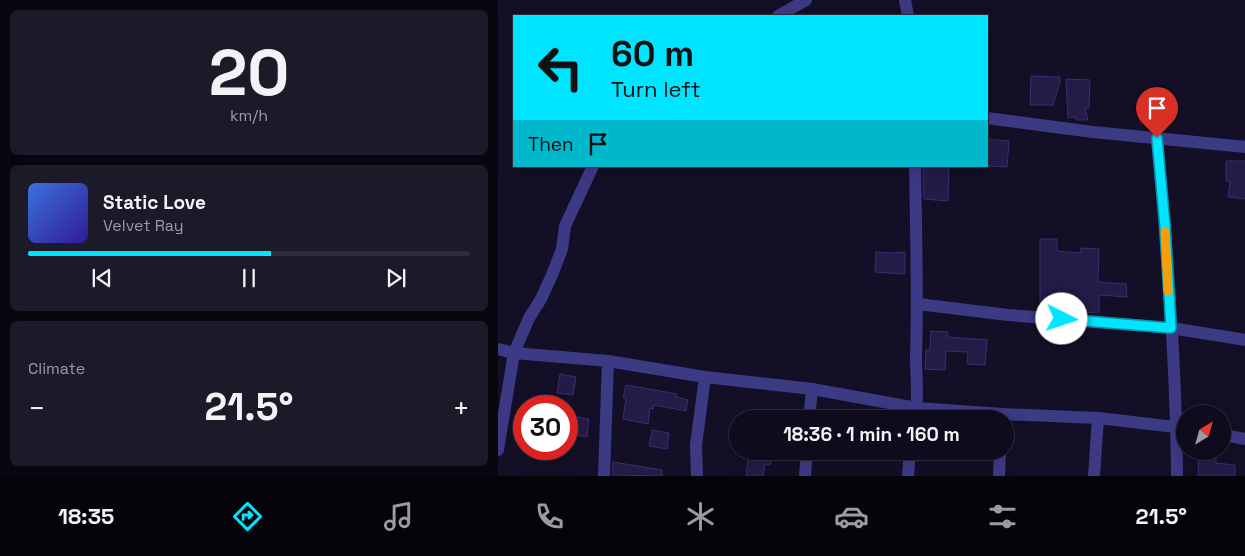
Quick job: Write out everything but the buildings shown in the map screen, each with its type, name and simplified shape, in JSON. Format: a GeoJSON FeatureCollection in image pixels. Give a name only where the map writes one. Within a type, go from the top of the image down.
{"type":"FeatureCollection","features":[{"type":"Feature","properties":{"kind":"street"},"geometry":{"type":"LineString","coordinates":[[780,15],[806,0]]}},
{"type":"Feature","properties":{"kind":"street"},"geometry":{"type":"LineString","coordinates":[[905,0],[908,15]]}},
{"type":"Feature","properties":{"kind":"street"},"geometry":{"type":"LineString","coordinates":[[988,118],[1093,132],[1246,146]]}},
{"type":"Feature","properties":{"kind":"street"},"geometry":{"type":"LineString","coordinates":[[1157,138],[1178,405]]}},
{"type":"Feature","properties":{"kind":"street"},"geometry":{"type":"LineString","coordinates":[[498,450],[514,353],[529,318],[541,299],[552,275],[562,248],[565,226],[593,167]]}},
{"type":"Feature","properties":{"kind":"street"},"geometry":{"type":"LineString","coordinates":[[915,167],[918,304],[916,410]]}},
{"type":"Feature","properties":{"kind":"street"},"geometry":{"type":"LineString","coordinates":[[918,304],[1008,315],[1171,328],[1246,340]]}},
{"type":"Feature","properties":{"kind":"street"},"geometry":{"type":"LineString","coordinates":[[498,349],[514,353],[608,361],[705,377],[812,390],[902,410]]}},
{"type":"Feature","properties":{"kind":"street"},"geometry":{"type":"LineString","coordinates":[[604,476],[608,361]]}},
{"type":"Feature","properties":{"kind":"street"},"geometry":{"type":"LineString","coordinates":[[697,476],[696,445],[705,377]]}},
{"type":"Feature","properties":{"kind":"street"},"geometry":{"type":"LineString","coordinates":[[810,410],[812,390]]}},
{"type":"Feature","properties":{"kind":"street"},"geometry":{"type":"LineString","coordinates":[[1014,416],[1098,418],[1176,428]]}},
{"type":"Feature","properties":{"kind":"street"},"geometry":{"type":"LineString","coordinates":[[1094,476],[1098,418]]}},
{"type":"Feature","properties":{"kind":"street"},"geometry":{"type":"LineString","coordinates":[[1231,436],[1246,439]]}},
{"type":"Feature","properties":{"kind":"street"},"geometry":{"type":"LineString","coordinates":[[805,476],[806,460]]}},
{"type":"Feature","properties":{"kind":"street"},"geometry":{"type":"LineString","coordinates":[[908,476],[909,460]]}},
{"type":"Feature","properties":{"kind":"street"},"geometry":{"type":"LineString","coordinates":[[999,476],[1000,460]]}},
{"type":"Feature","properties":{"kind":"street"},"geometry":{"type":"LineString","coordinates":[[1177,476],[1178,460]]}},
{"type":"Feature","properties":{"kind":"slow traffic"},"geometry":{"type":"LineString","coordinates":[[1165,232],[1168,291]]}},
{"type":"Feature","properties":{"kind":"route"},"geometry":{"type":"LineString","coordinates":[[1062,319],[1171,328],[1165,226],[1157,138]]}}]}
